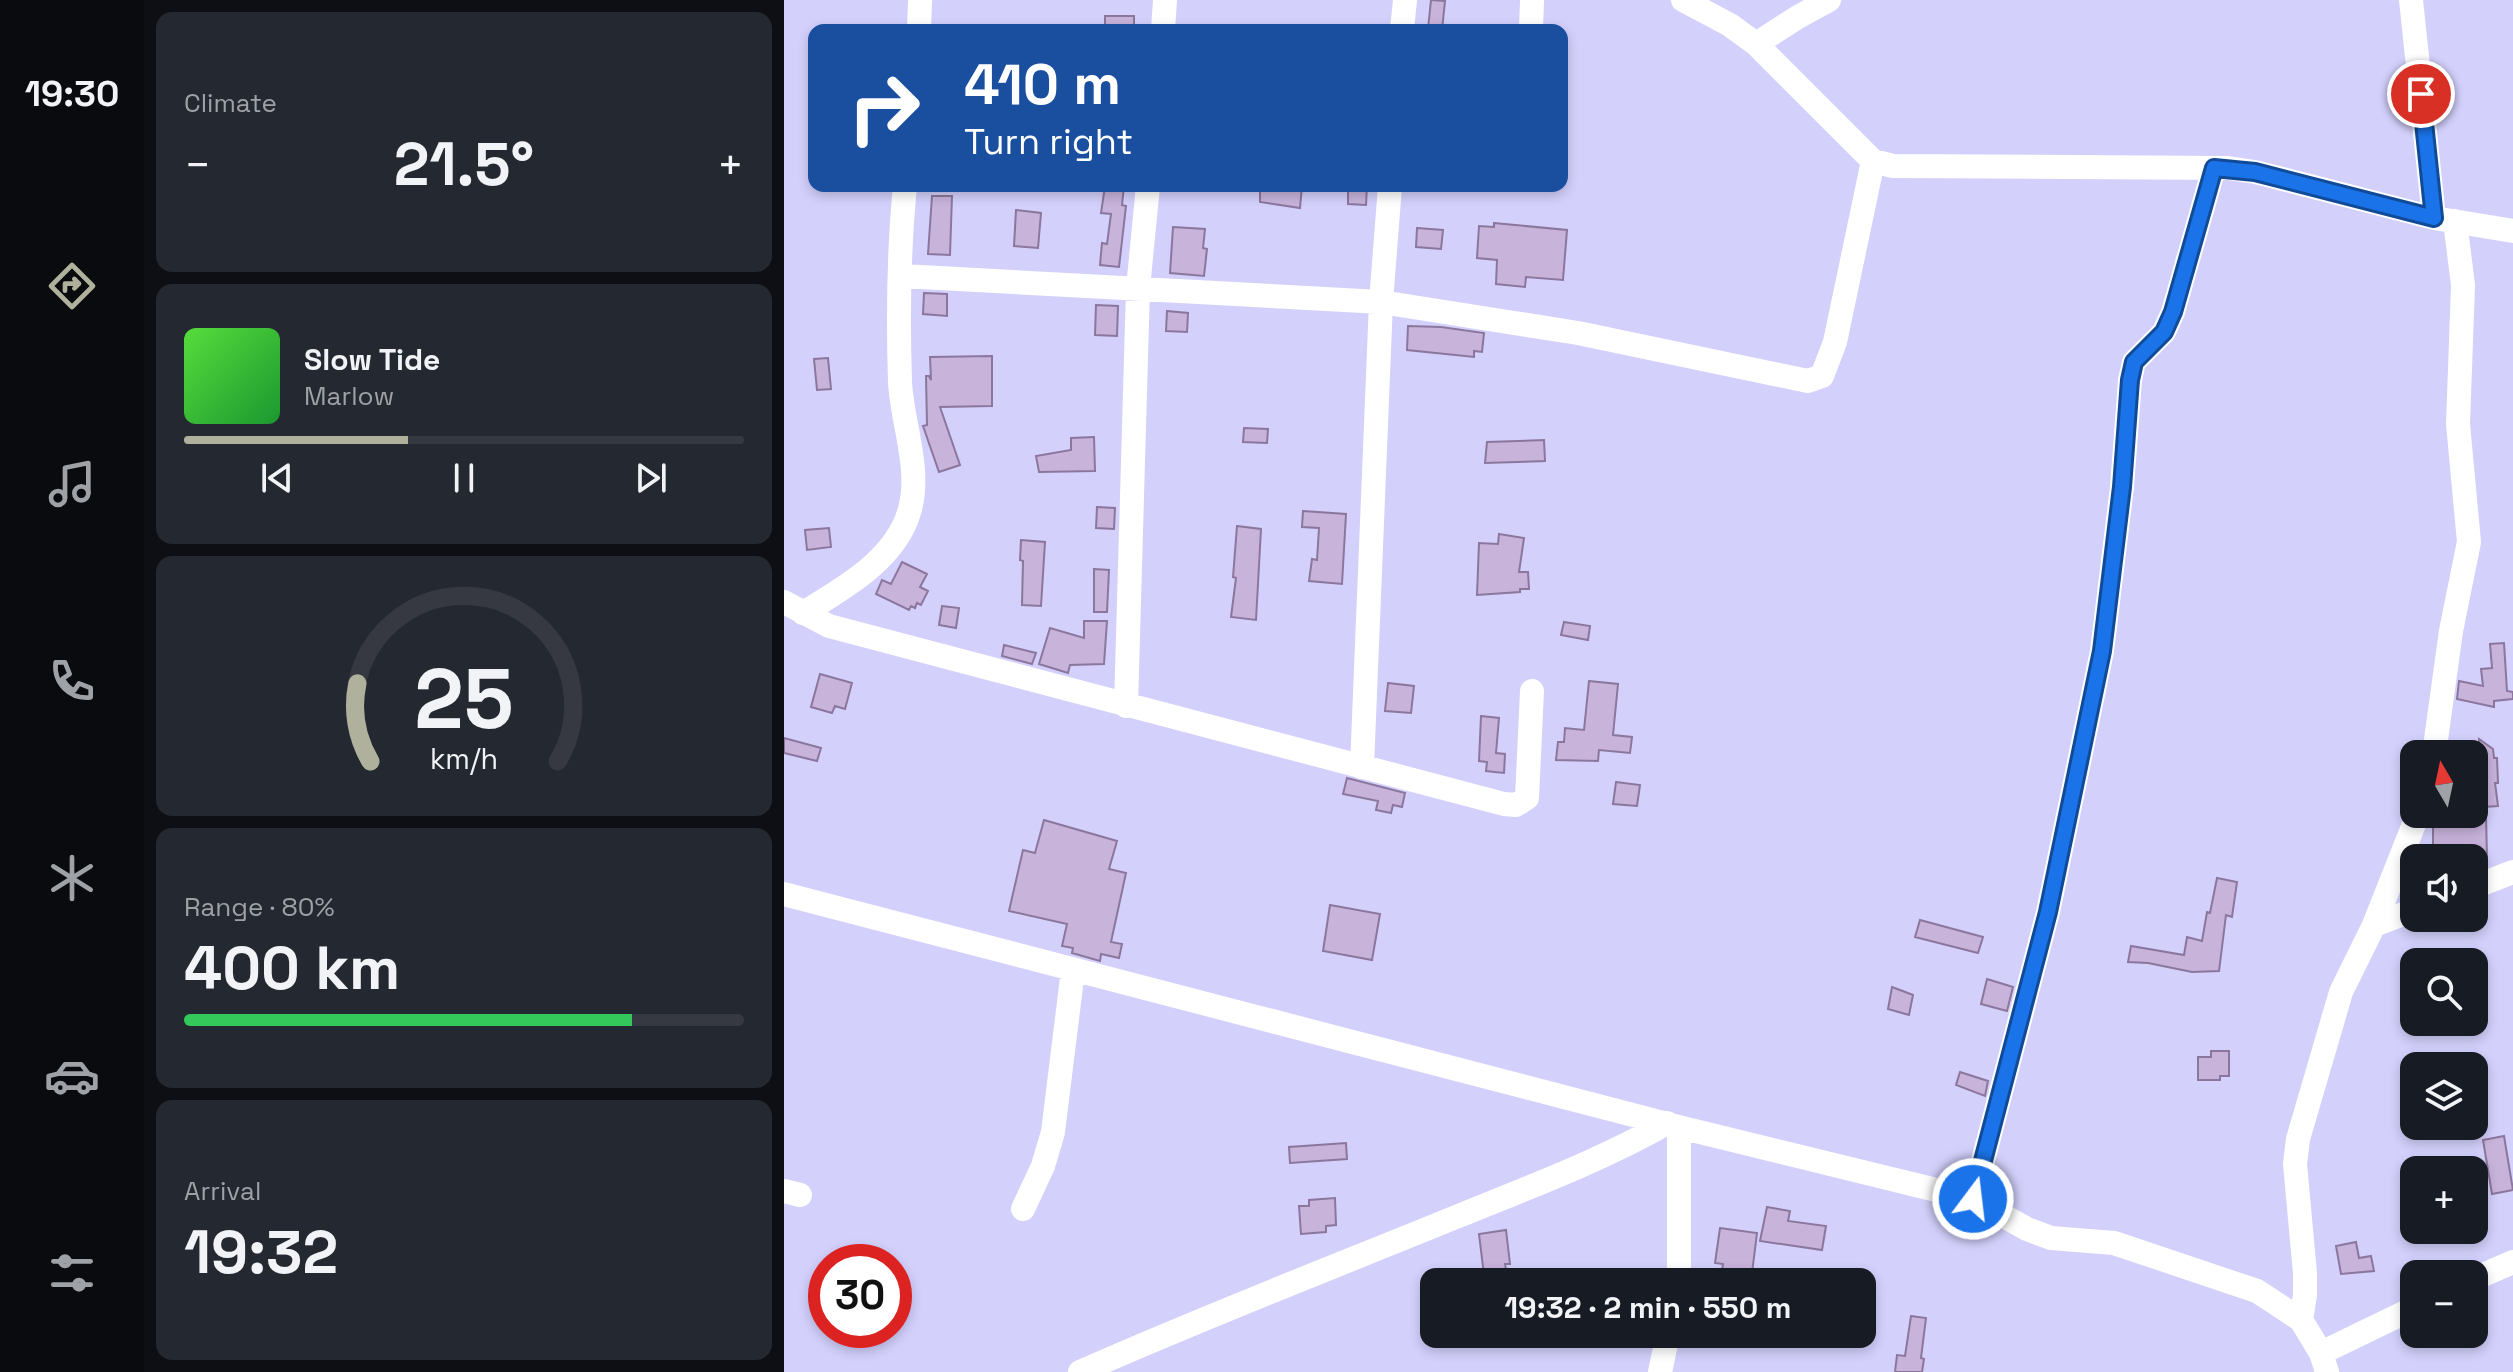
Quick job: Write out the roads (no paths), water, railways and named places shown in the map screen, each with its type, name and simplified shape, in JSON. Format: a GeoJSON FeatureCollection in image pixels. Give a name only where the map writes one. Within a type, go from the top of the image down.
{"type":"FeatureCollection","features":[{"type":"Feature","properties":{"kind":"street"},"geometry":{"type":"LineString","coordinates":[[919,24],[920,0]]}},
{"type":"Feature","properties":{"kind":"street"},"geometry":{"type":"LineString","coordinates":[[1163,24],[1165,0]]}},
{"type":"Feature","properties":{"kind":"street"},"geometry":{"type":"LineString","coordinates":[[1403,24],[1405,0]]}},
{"type":"Feature","properties":{"kind":"street"},"geometry":{"type":"LineString","coordinates":[[1531,24],[1532,0]]}},
{"type":"Feature","properties":{"kind":"street"},"geometry":{"type":"LineString","coordinates":[[1683,0],[1730,25],[1756,44],[1873,161],[1893,166],[2214,168],[2255,172],[2444,220],[2513,231]]}},
{"type":"Feature","properties":{"kind":"street"},"geometry":{"type":"LineString","coordinates":[[1756,44],[1829,0]]}},
{"type":"Feature","properties":{"kind":"street"},"geometry":{"type":"LineString","coordinates":[[2411,0],[2444,220],[2464,311],[2458,424],[2469,542],[2451,631],[2436,740]]}},
{"type":"Feature","properties":{"kind":"street"},"geometry":{"type":"LineString","coordinates":[[902,276],[1381,302],[1578,333],[1808,381],[1822,376],[1835,342],[1873,161]]}},
{"type":"Feature","properties":{"kind":"street"},"geometry":{"type":"LineString","coordinates":[[1973,1199],[2048,912],[2102,651],[2134,362],[2164,332],[2173,312],[2214,168]]}},
{"type":"Feature","properties":{"kind":"street"},"geometry":{"type":"LineString","coordinates":[[794,608],[870,568],[891,545],[910,510],[914,480],[900,382],[905,192]]}},
{"type":"Feature","properties":{"kind":"street"},"geometry":{"type":"LineString","coordinates":[[1126,706],[1138,288],[1147,192]]}},
{"type":"Feature","properties":{"kind":"street"},"geometry":{"type":"LineString","coordinates":[[1362,767],[1381,302],[1390,192]]}},
{"type":"Feature","properties":{"kind":"street"},"geometry":{"type":"LineString","coordinates":[[794,608],[829,626],[1504,804],[1521,803],[1527,798],[1532,691]]}},
{"type":"Feature","properties":{"kind":"street"},"geometry":{"type":"LineString","coordinates":[[2301,1320],[2305,1284],[2295,1164],[2298,1139],[2341,992],[2374,925],[2412,828]]}},
{"type":"Feature","properties":{"kind":"street"},"geometry":{"type":"LineString","coordinates":[[2488,882],[2513,872]]}},
{"type":"Feature","properties":{"kind":"street"},"geometry":{"type":"LineString","coordinates":[[784,894],[1673,1125],[1973,1199],[2027,1229],[2051,1238],[2114,1243],[2257,1291],[2301,1320],[2324,1362],[2400,1316]]}},
{"type":"Feature","properties":{"kind":"street"},"geometry":{"type":"LineString","coordinates":[[2374,925],[2400,915]]}},
{"type":"Feature","properties":{"kind":"street"},"geometry":{"type":"LineString","coordinates":[[1023,1209],[1043,1166],[1053,1132],[1073,970]]}},
{"type":"Feature","properties":{"kind":"street"},"geometry":{"type":"LineString","coordinates":[[1673,1125],[1678,1268]]}},
{"type":"Feature","properties":{"kind":"street"},"geometry":{"type":"LineString","coordinates":[[1080,1372],[1673,1125]]}},
{"type":"Feature","properties":{"kind":"street"},"geometry":{"type":"LineString","coordinates":[[2488,1274],[2511,1267]]}},
{"type":"Feature","properties":{"kind":"street"},"geometry":{"type":"LineString","coordinates":[[1660,1372],[1665,1348]]}}]}
